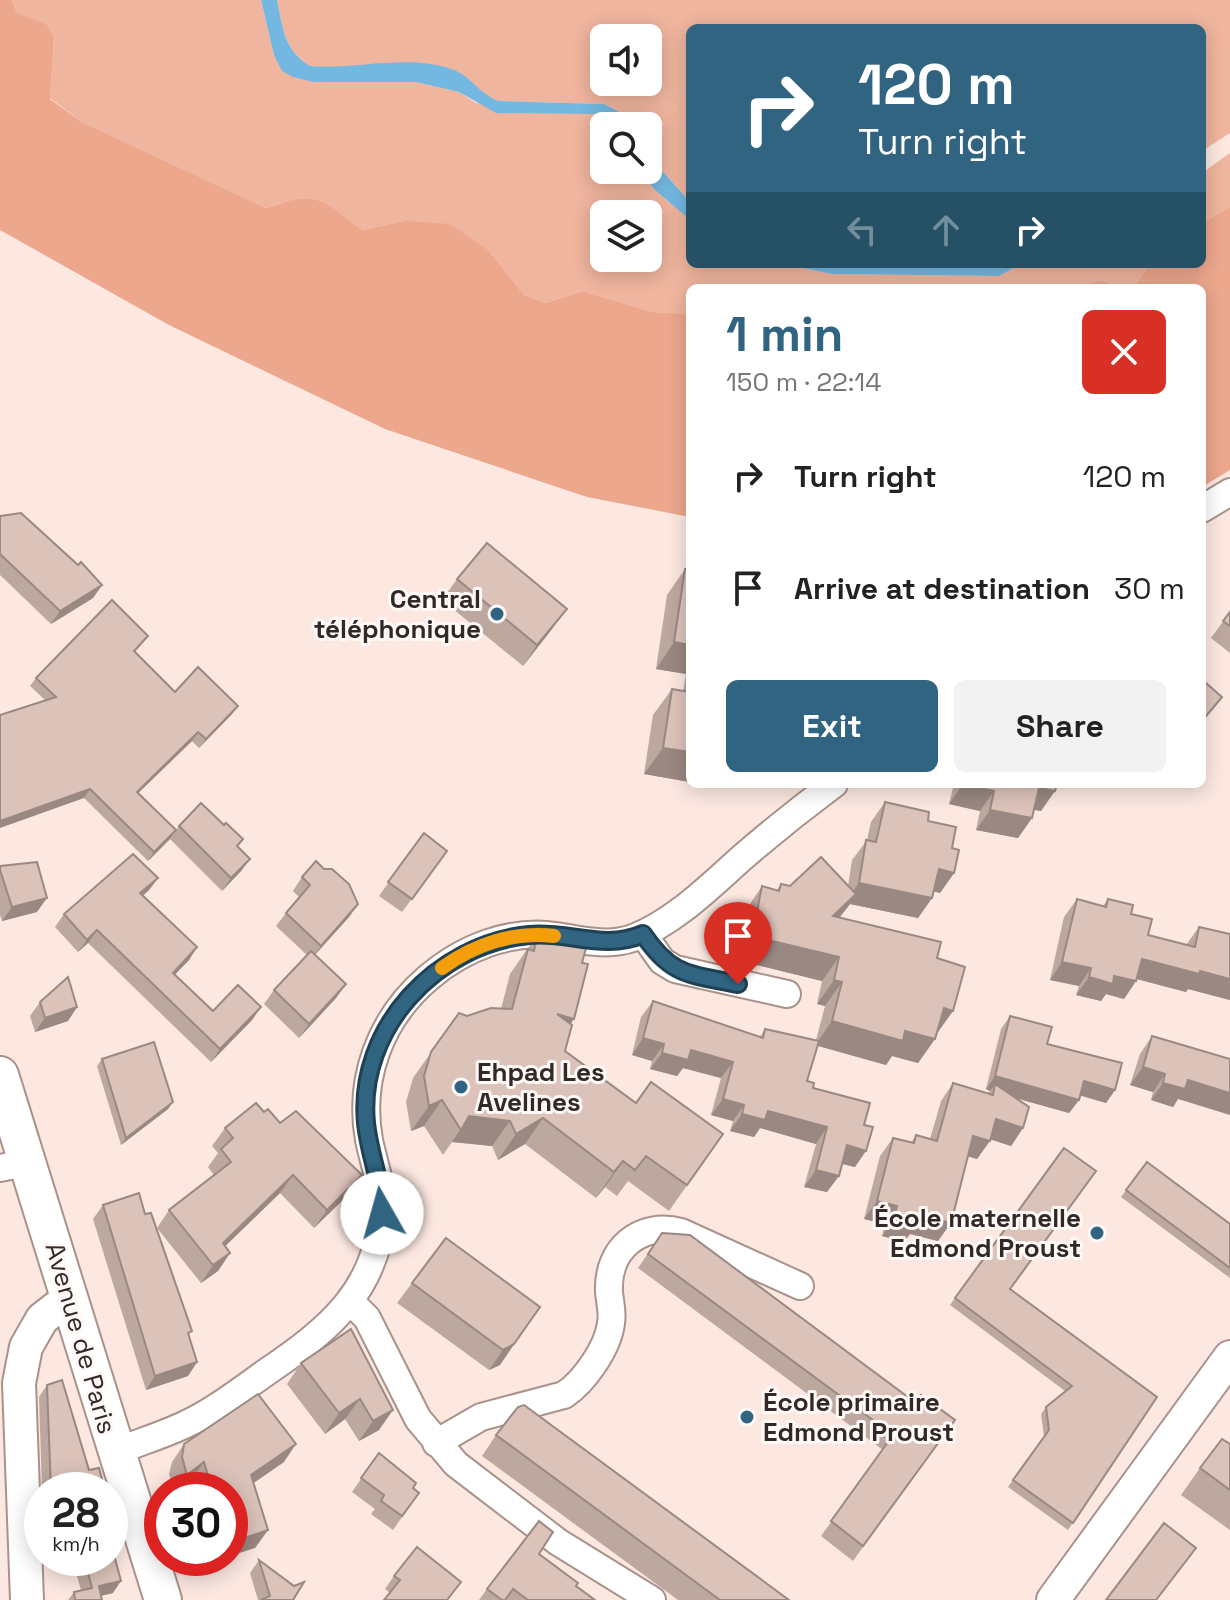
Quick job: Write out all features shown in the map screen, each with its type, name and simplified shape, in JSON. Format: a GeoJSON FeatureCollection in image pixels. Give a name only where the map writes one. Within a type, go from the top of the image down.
{"type":"FeatureCollection","features":[{"type":"Feature","properties":{"kind":"main road","name":"Avenue de Paris"},"geometry":{"type":"LineString","coordinates":[[0,1075],[14,1165],[70,1297],[115,1452],[163,1600]]}},
{"type":"Feature","properties":{"kind":"street"},"geometry":{"type":"LineString","coordinates":[[1206,507],[1230,492]]}},
{"type":"Feature","properties":{"kind":"street"},"geometry":{"type":"LineString","coordinates":[[115,1452],[184,1425],[214,1408],[307,1344],[334,1322],[351,1302],[372,1262],[382,1213],[382,1197],[366,1124],[369,1069],[389,1025],[427,979],[483,944],[539,934],[595,942],[630,939],[643,934],[692,901],[829,788]]}},
{"type":"Feature","properties":{"kind":"street"},"geometry":{"type":"LineString","coordinates":[[643,934],[662,961],[675,969],[787,994]]}},
{"type":"Feature","properties":{"kind":"street"},"geometry":{"type":"LineString","coordinates":[[436,1443],[481,1417],[564,1395],[573,1389],[606,1341],[611,1324],[611,1273],[617,1257],[640,1232],[665,1227],[681,1232],[800,1286]]}},
{"type":"Feature","properties":{"kind":"street"},"geometry":{"type":"LineString","coordinates":[[27,1600],[19,1383],[26,1347],[42,1319],[70,1297]]}},
{"type":"Feature","properties":{"kind":"street"},"geometry":{"type":"LineString","coordinates":[[351,1302],[367,1318],[418,1419],[456,1464],[535,1526],[652,1600]]}},
{"type":"Feature","properties":{"kind":"street"},"geometry":{"type":"LineString","coordinates":[[1053,1600],[1230,1357]]}},
{"type":"Feature","properties":{"kind":"shaded area"},"geometry":{"type":"Polygon","coordinates":[[[0,0],[12,0],[17,13],[47,25],[54,38],[50,99],[80,121],[266,208],[297,199],[318,201],[363,230],[404,221],[450,224],[488,250],[524,295],[546,303],[582,291],[653,312],[686,314],[686,516],[587,497],[385,429],[169,325],[0,230],[0,0]]]}},
{"type":"Feature","properties":{"kind":"shaded area"},"geometry":{"type":"Polygon","coordinates":[[[12,0],[261,0],[274,55],[293,77],[314,82],[416,82],[459,92],[476,103],[590,113],[590,184],[650,184],[686,217],[686,268],[803,268],[832,274],[999,276],[1014,268],[1147,268],[1136,284],[1113,284],[1100,280],[1090,284],[686,284],[686,314],[653,312],[582,291],[546,303],[524,295],[488,250],[404,221],[363,230],[318,203],[295,201],[266,208],[80,121],[50,98],[54,38],[17,13],[12,0]]]}},
{"type":"Feature","properties":{"kind":"shaded area"},"geometry":{"type":"Polygon","coordinates":[[[277,0],[1230,0],[1230,133],[1206,148],[1206,24],[686,24],[686,198],[662,171],[662,112],[619,112],[604,104],[499,101],[484,96],[470,80],[310,66],[290,46],[277,0]]]}},
{"type":"Feature","properties":{"kind":"shaded area"},"geometry":{"type":"Polygon","coordinates":[[[1230,153],[1230,207],[1206,221],[1206,170],[1230,153]]]}},
{"type":"Feature","properties":{"kind":"shaded area"},"geometry":{"type":"Polygon","coordinates":[[[1230,207],[1230,470],[1206,485],[1206,284],[1136,284],[1147,268],[1206,268],[1206,221],[1230,207]]]}},
{"type":"Feature","properties":{"kind":"shaded area"},"geometry":{"type":"Polygon","coordinates":[[[1100,280],[1113,284],[1090,284],[1100,280]]]}},
{"type":"Feature","properties":{"kind":"water"},"geometry":{"type":"Polygon","coordinates":[[[261,0],[277,0],[290,46],[310,66],[401,62],[437,65],[460,73],[486,95],[499,101],[604,104],[619,112],[496,113],[459,92],[416,82],[313,82],[293,77],[282,71],[274,55],[261,0]]]}},
{"type":"Feature","properties":{"kind":"water"},"geometry":{"type":"Polygon","coordinates":[[[662,171],[686,198],[686,217],[650,184],[662,184],[662,171]]]}},
{"type":"Feature","properties":{"kind":"water"},"geometry":{"type":"Polygon","coordinates":[[[803,268],[1014,268],[999,276],[832,274],[803,268]]]}},
{"type":"Feature","properties":{"kind":"building"},"geometry":{"type":"Polygon","coordinates":[[[21,513],[78,565],[81,562],[102,585],[60,611],[0,554],[0,516],[21,513]]]}},
{"type":"Feature","properties":{"kind":"building"},"geometry":{"type":"Polygon","coordinates":[[[487,543],[567,609],[537,645],[457,579],[487,543]]]}},
{"type":"Feature","properties":{"kind":"building"},"geometry":{"type":"Polygon","coordinates":[[[685,569],[686,569],[686,644],[674,642],[685,569]]]}},
{"type":"Feature","properties":{"kind":"building"},"geometry":{"type":"Polygon","coordinates":[[[112,600],[148,636],[134,651],[175,692],[198,667],[238,706],[206,739],[198,732],[137,792],[176,830],[154,852],[90,789],[0,821],[0,715],[56,697],[36,678],[112,600]]]}},
{"type":"Feature","properties":{"kind":"building"},"geometry":{"type":"Polygon","coordinates":[[[1230,612],[1230,626],[1223,621],[1230,612]]]}},
{"type":"Feature","properties":{"kind":"building"},"geometry":{"type":"Polygon","coordinates":[[[1206,683],[1222,697],[1206,716],[1206,683]]]}},
{"type":"Feature","properties":{"kind":"building"},"geometry":{"type":"Polygon","coordinates":[[[672,689],[686,691],[686,751],[663,748],[672,689]]]}},
{"type":"Feature","properties":{"kind":"building"},"geometry":{"type":"Polygon","coordinates":[[[981,788],[1039,788],[1032,818],[990,810],[994,791],[981,788]]]}},
{"type":"Feature","properties":{"kind":"building"},"geometry":{"type":"Polygon","coordinates":[[[885,802],[929,812],[928,821],[956,827],[952,848],[959,850],[954,873],[939,869],[932,898],[859,883],[866,840],[876,842],[885,802]]]}},
{"type":"Feature","properties":{"kind":"building"},"geometry":{"type":"Polygon","coordinates":[[[201,803],[243,839],[237,846],[250,859],[231,878],[179,826],[201,803]]]}},
{"type":"Feature","properties":{"kind":"building"},"geometry":{"type":"Polygon","coordinates":[[[424,833],[447,851],[412,899],[388,882],[424,833]]]}},
{"type":"Feature","properties":{"kind":"building"},"geometry":{"type":"Polygon","coordinates":[[[133,854],[158,878],[140,893],[197,947],[173,973],[213,1011],[238,985],[261,1007],[220,1049],[97,930],[87,940],[64,914],[133,854]]]}},
{"type":"Feature","properties":{"kind":"building"},"geometry":{"type":"Polygon","coordinates":[[[821,857],[856,894],[833,916],[941,942],[937,958],[965,967],[953,1011],[944,1008],[935,1039],[905,1031],[903,1041],[832,1021],[842,982],[834,980],[839,957],[752,936],[762,886],[779,891],[781,884],[790,886],[821,857]]]}},
{"type":"Feature","properties":{"kind":"building"},"geometry":{"type":"Polygon","coordinates":[[[316,861],[324,869],[332,869],[349,884],[358,904],[321,946],[286,913],[310,885],[302,877],[316,861]]]}},
{"type":"Feature","properties":{"kind":"building"},"geometry":{"type":"Polygon","coordinates":[[[37,862],[47,898],[12,907],[0,866],[37,862]]]}},
{"type":"Feature","properties":{"kind":"building"},"geometry":{"type":"Polygon","coordinates":[[[1077,899],[1106,907],[1108,899],[1133,905],[1131,914],[1152,919],[1148,935],[1195,947],[1199,927],[1230,934],[1230,979],[1142,959],[1136,981],[1114,976],[1113,984],[1089,977],[1091,968],[1062,962],[1077,899]]]}},
{"type":"Feature","properties":{"kind":"building","name":"Ehpad Les Avelines"},"geometry":{"type":"Polygon","coordinates":[[[537,935],[586,948],[582,963],[588,964],[574,1019],[557,1014],[572,1025],[565,1051],[636,1103],[651,1082],[723,1134],[687,1185],[646,1156],[635,1170],[623,1161],[614,1172],[543,1118],[516,1134],[510,1121],[469,1116],[461,1130],[442,1100],[429,1106],[424,1076],[431,1052],[459,1013],[467,1016],[491,1008],[512,1009],[528,949],[534,951],[537,935]]]}},
{"type":"Feature","properties":{"kind":"building"},"geometry":{"type":"Polygon","coordinates":[[[311,951],[346,984],[309,1024],[274,990],[311,951]]]}},
{"type":"Feature","properties":{"kind":"building"},"geometry":{"type":"Polygon","coordinates":[[[68,977],[77,1007],[45,1018],[40,1002],[68,977]]]}},
{"type":"Feature","properties":{"kind":"building"},"geometry":{"type":"Polygon","coordinates":[[[653,1001],[763,1038],[765,1029],[819,1041],[807,1081],[814,1083],[813,1088],[870,1103],[864,1125],[873,1127],[866,1151],[847,1145],[839,1176],[816,1170],[827,1127],[768,1111],[765,1120],[742,1114],[744,1105],[723,1099],[733,1062],[691,1050],[688,1060],[662,1053],[664,1044],[643,1038],[653,1001]]]}},
{"type":"Feature","properties":{"kind":"building"},"geometry":{"type":"Polygon","coordinates":[[[1010,1016],[1052,1027],[1047,1044],[1122,1063],[1115,1090],[1084,1081],[1079,1100],[995,1076],[1010,1016]]]}},
{"type":"Feature","properties":{"kind":"building"},"geometry":{"type":"Polygon","coordinates":[[[1152,1036],[1230,1059],[1230,1093],[1188,1080],[1185,1089],[1163,1083],[1165,1074],[1143,1067],[1152,1036]]]}},
{"type":"Feature","properties":{"kind":"building"},"geometry":{"type":"Polygon","coordinates":[[[154,1042],[173,1102],[126,1138],[102,1059],[154,1042]]]}},
{"type":"Feature","properties":{"kind":"building"},"geometry":{"type":"Polygon","coordinates":[[[953,1083],[993,1095],[995,1084],[1029,1107],[1023,1128],[996,1119],[990,1141],[973,1136],[951,1223],[919,1215],[917,1224],[894,1218],[897,1206],[877,1201],[893,1138],[914,1143],[916,1135],[937,1141],[953,1083]]]}},
{"type":"Feature","properties":{"kind":"building"},"geometry":{"type":"Polygon","coordinates":[[[256,1103],[264,1112],[268,1109],[280,1123],[296,1111],[362,1175],[327,1210],[293,1175],[223,1243],[230,1253],[213,1265],[169,1210],[231,1162],[221,1149],[233,1138],[225,1128],[256,1103]]]}},
{"type":"Feature","properties":{"kind":"building"},"geometry":{"type":"Polygon","coordinates":[[[1064,1148],[1096,1171],[1010,1289],[1157,1397],[1073,1523],[1013,1480],[1049,1430],[1046,1407],[1072,1386],[955,1298],[1064,1148]]]}},
{"type":"Feature","properties":{"kind":"building"},"geometry":{"type":"Polygon","coordinates":[[[1147,1162],[1230,1224],[1230,1268],[1126,1190],[1147,1162]]]}},
{"type":"Feature","properties":{"kind":"building"},"geometry":{"type":"Polygon","coordinates":[[[139,1193],[145,1214],[151,1213],[192,1331],[188,1333],[197,1362],[155,1376],[103,1205],[139,1193]]]}},
{"type":"Feature","properties":{"kind":"building"},"geometry":{"type":"Polygon","coordinates":[[[662,1233],[690,1235],[916,1403],[921,1395],[955,1420],[863,1546],[831,1521],[893,1435],[648,1254],[662,1233]]]}},
{"type":"Feature","properties":{"kind":"building"},"geometry":{"type":"Polygon","coordinates":[[[446,1238],[540,1307],[514,1344],[503,1350],[412,1283],[446,1238]]]}},
{"type":"Feature","properties":{"kind":"building"},"geometry":{"type":"Polygon","coordinates":[[[351,1329],[393,1410],[373,1421],[360,1399],[339,1413],[301,1363],[351,1329]]]}},
{"type":"Feature","properties":{"kind":"building"},"geometry":{"type":"Polygon","coordinates":[[[62,1380],[89,1470],[99,1468],[100,1472],[50,1472],[47,1385],[62,1380]]]}},
{"type":"Feature","properties":{"kind":"building"},"geometry":{"type":"Polygon","coordinates":[[[258,1394],[296,1444],[251,1475],[268,1530],[248,1537],[248,1472],[207,1472],[204,1462],[186,1472],[182,1457],[184,1444],[258,1394]]]}},
{"type":"Feature","properties":{"kind":"building"},"geometry":{"type":"Polygon","coordinates":[[[524,1405],[789,1600],[720,1600],[496,1435],[518,1407],[524,1405]]]}},
{"type":"Feature","properties":{"kind":"building"},"geometry":{"type":"Polygon","coordinates":[[[1222,1439],[1230,1444],[1230,1490],[1200,1468],[1222,1439]]]}},
{"type":"Feature","properties":{"kind":"building"},"geometry":{"type":"Polygon","coordinates":[[[379,1453],[416,1483],[413,1488],[419,1493],[402,1516],[381,1501],[384,1495],[361,1478],[379,1453]]]}},
{"type":"Feature","properties":{"kind":"building"},"geometry":{"type":"Polygon","coordinates":[[[539,1521],[553,1532],[539,1554],[595,1600],[528,1600],[513,1589],[502,1600],[487,1589],[539,1521]]]}},
{"type":"Feature","properties":{"kind":"building"},"geometry":{"type":"Polygon","coordinates":[[[1164,1523],[1196,1548],[1156,1600],[1106,1600],[1164,1523]]]}},
{"type":"Feature","properties":{"kind":"building"},"geometry":{"type":"Polygon","coordinates":[[[417,1547],[461,1582],[447,1600],[384,1600],[400,1580],[394,1576],[417,1547]]]}},
{"type":"Feature","properties":{"kind":"building"},"geometry":{"type":"Polygon","coordinates":[[[259,1560],[294,1586],[304,1582],[293,1600],[261,1600],[270,1596],[259,1560]]]}},
{"type":"Feature","properties":{"kind":"building"},"geometry":{"type":"Polygon","coordinates":[[[89,1576],[120,1576],[121,1581],[99,1586],[102,1600],[75,1600],[74,1592],[92,1588],[89,1576]]]}},
{"type":"Feature","properties":{"kind":"slow traffic"},"geometry":{"type":"LineString","coordinates":[[442,968],[483,944],[520,936],[554,936]]}},
{"type":"Feature","properties":{"kind":"place","name":"Central téléphonique"},"geometry":{"type":"Point","coordinates":[497,614]}},
{"type":"Feature","properties":{"kind":"place","name":"Ehpad Les Avelines"},"geometry":{"type":"Point","coordinates":[461,1087]}},
{"type":"Feature","properties":{"kind":"place","name":"École maternelle Edmond Proust"},"geometry":{"type":"Point","coordinates":[1097,1233]}},
{"type":"Feature","properties":{"kind":"place","name":"École primaire Edmond Proust"},"geometry":{"type":"Point","coordinates":[747,1417]}},
{"type":"Feature","properties":{"kind":"route"},"geometry":{"type":"LineString","coordinates":[[382,1213],[382,1197],[366,1124],[369,1069],[389,1025],[407,1001],[427,979],[465,952],[483,944],[539,934],[595,942],[616,942],[643,934],[662,961],[675,969],[738,984]]}}]}
